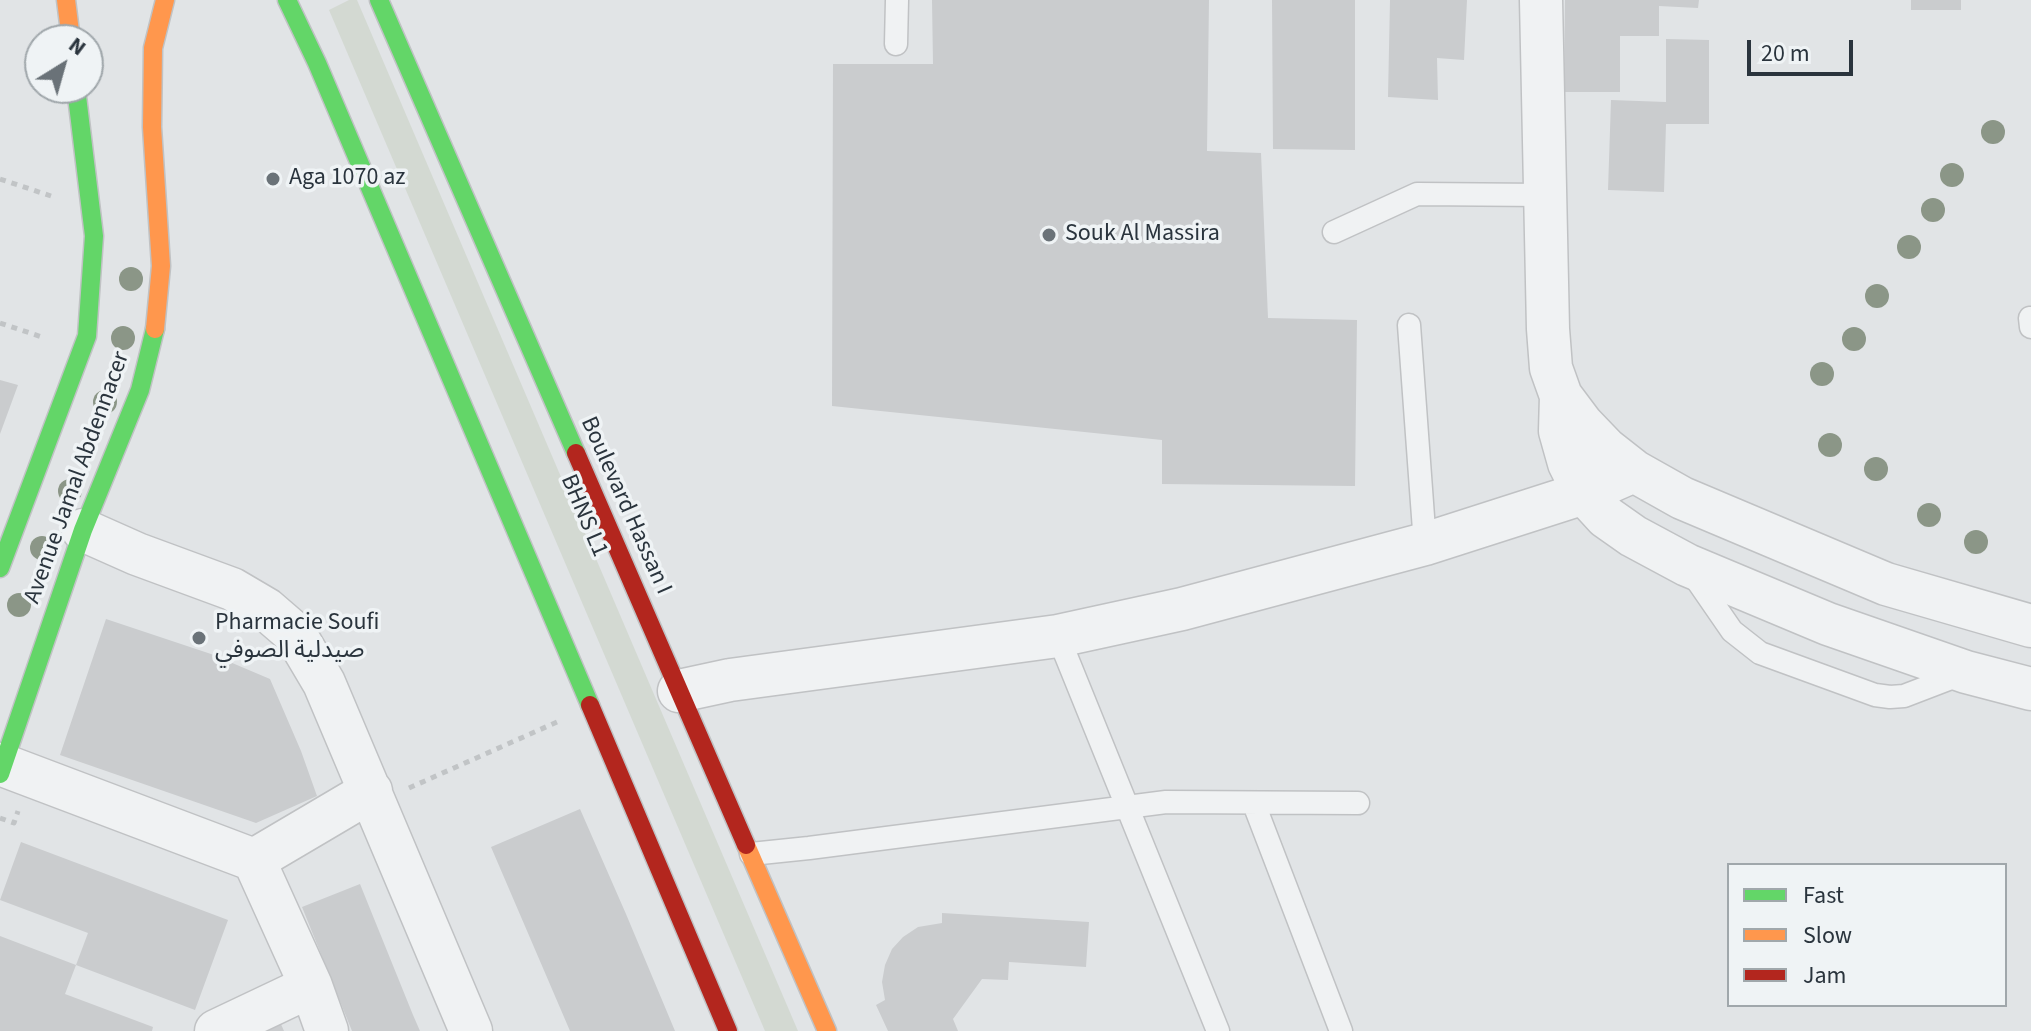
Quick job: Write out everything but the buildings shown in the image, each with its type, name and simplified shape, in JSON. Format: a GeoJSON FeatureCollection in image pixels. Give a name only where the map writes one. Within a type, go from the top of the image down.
{"type":"FeatureCollection","features":[{"type":"Feature","properties":{"kind":"main road"},"geometry":{"type":"LineString","coordinates":[[66,0],[69,24]]}},
{"type":"Feature","properties":{"kind":"main road","name":"Avenue Jamal Abdennacer"},"geometry":{"type":"LineString","coordinates":[[1,768],[83,530],[140,390],[154,335],[161,266],[152,127],[153,48],[165,0]]}},
{"type":"Feature","properties":{"kind":"main road"},"geometry":{"type":"LineString","coordinates":[[287,0],[317,63],[728,1031]]}},
{"type":"Feature","properties":{"kind":"main road","name":"Boulevard Hassan I"},"geometry":{"type":"LineString","coordinates":[[379,0],[827,1031]]}},
{"type":"Feature","properties":{"kind":"main road","name":"Avenue Jamal Abdennacer"},"geometry":{"type":"LineString","coordinates":[[0,568],[87,336],[94,236],[78,104]]}},
{"type":"Feature","properties":{"kind":"street"},"geometry":{"type":"LineString","coordinates":[[1541,0],[1551,368],[1561,396],[1582,424],[1606,449],[1634,471],[1682,498],[1886,584],[1977,613],[2031,626]]}},
{"type":"Feature","properties":{"kind":"street"},"geometry":{"type":"LineString","coordinates":[[1561,396],[1560,431],[1569,463],[1584,493],[1615,524],[1687,565],[1828,624],[1966,672],[2031,689]]}},
{"type":"Feature","properties":{"kind":"street"},"geometry":{"type":"LineString","coordinates":[[679,691],[730,680],[1058,636],[1182,609],[1425,544],[1584,493],[1634,471]]}},
{"type":"Feature","properties":{"kind":"street"},"geometry":{"type":"LineString","coordinates":[[83,530],[137,554],[232,589],[266,609],[295,634],[324,683],[471,1031]]}},
{"type":"Feature","properties":{"kind":"street"},"geometry":{"type":"LineString","coordinates":[[1,768],[254,860],[311,986],[327,1031]]}},
{"type":"Feature","properties":{"kind":"street"},"geometry":{"type":"LineString","coordinates":[[254,860],[373,797]]}},
{"type":"Feature","properties":{"kind":"street"},"geometry":{"type":"LineString","coordinates":[[216,1031],[311,986]]}},
{"type":"Feature","properties":{"kind":"lane","name":"BHNS L1"},"geometry":{"type":"LineString","coordinates":[[309,0],[748,1031]]}},
{"type":"Feature","properties":{"kind":"lane","name":"BHNS L1"},"geometry":{"type":"LineString","coordinates":[[363,0],[806,1031]]}},
{"type":"Feature","properties":{"kind":"lane"},"geometry":{"type":"LineString","coordinates":[[896,44],[897,0]]}},
{"type":"Feature","properties":{"kind":"lane"},"geometry":{"type":"LineString","coordinates":[[1334,232],[1417,194],[1545,195]]}},
{"type":"Feature","properties":{"kind":"lane"},"geometry":{"type":"LineString","coordinates":[[1409,325],[1425,544]]}},
{"type":"Feature","properties":{"kind":"lane"},"geometry":{"type":"LineString","coordinates":[[1058,636],[1218,1031]]}},
{"type":"Feature","properties":{"kind":"lane"},"geometry":{"type":"LineString","coordinates":[[751,854],[1128,805],[1166,802],[1358,803]]}},
{"type":"Feature","properties":{"kind":"lane"},"geometry":{"type":"LineString","coordinates":[[1254,804],[1341,1031]]}},
{"type":"Feature","properties":{"kind":"path"},"geometry":{"type":"LineString","coordinates":[[0,179],[90,209]]}},
{"type":"Feature","properties":{"kind":"path"},"geometry":{"type":"LineString","coordinates":[[373,797],[591,707]]}},
{"type":"Feature","properties":{"kind":"shaded area"},"geometry":{"type":"Polygon","coordinates":[[[349,0],[357,0],[798,1031],[765,1031],[329,10],[349,0]]]}},
{"type":"Feature","properties":{"kind":"traffic: fast"},"geometry":{"type":"LineString","coordinates":[[287,0],[317,63],[590,705]]}},
{"type":"Feature","properties":{"kind":"traffic: fast"},"geometry":{"type":"LineString","coordinates":[[379,0],[576,453]]}},
{"type":"Feature","properties":{"kind":"traffic: fast"},"geometry":{"type":"LineString","coordinates":[[0,568],[87,336],[94,236],[78,104]]}},
{"type":"Feature","properties":{"kind":"traffic: fast"},"geometry":{"type":"LineString","coordinates":[[0,774],[83,530],[140,390],[155,329]]}},
{"type":"Feature","properties":{"kind":"traffic: slow"},"geometry":{"type":"LineString","coordinates":[[66,0],[69,24]]}},
{"type":"Feature","properties":{"kind":"traffic: slow"},"geometry":{"type":"LineString","coordinates":[[155,329],[161,266],[152,127],[153,48],[165,0]]}},
{"type":"Feature","properties":{"kind":"traffic: slow"},"geometry":{"type":"LineString","coordinates":[[746,845],[827,1031]]}},
{"type":"Feature","properties":{"kind":"traffic: jam"},"geometry":{"type":"LineString","coordinates":[[576,453],[746,845]]}},
{"type":"Feature","properties":{"kind":"traffic: jam"},"geometry":{"type":"LineString","coordinates":[[590,705],[728,1031]]}},
{"type":"Feature","properties":{"kind":"place","name":"Aga 1070 az"},"geometry":{"type":"Point","coordinates":[273,179]}},
{"type":"Feature","properties":{"kind":"place","name":"Souk Al Massira"},"geometry":{"type":"Point","coordinates":[1049,235]}},
{"type":"Feature","properties":{"kind":"place","name":"Pharmacie Soufi صيدلية الصوفي"},"geometry":{"type":"Point","coordinates":[199,638]}}]}
